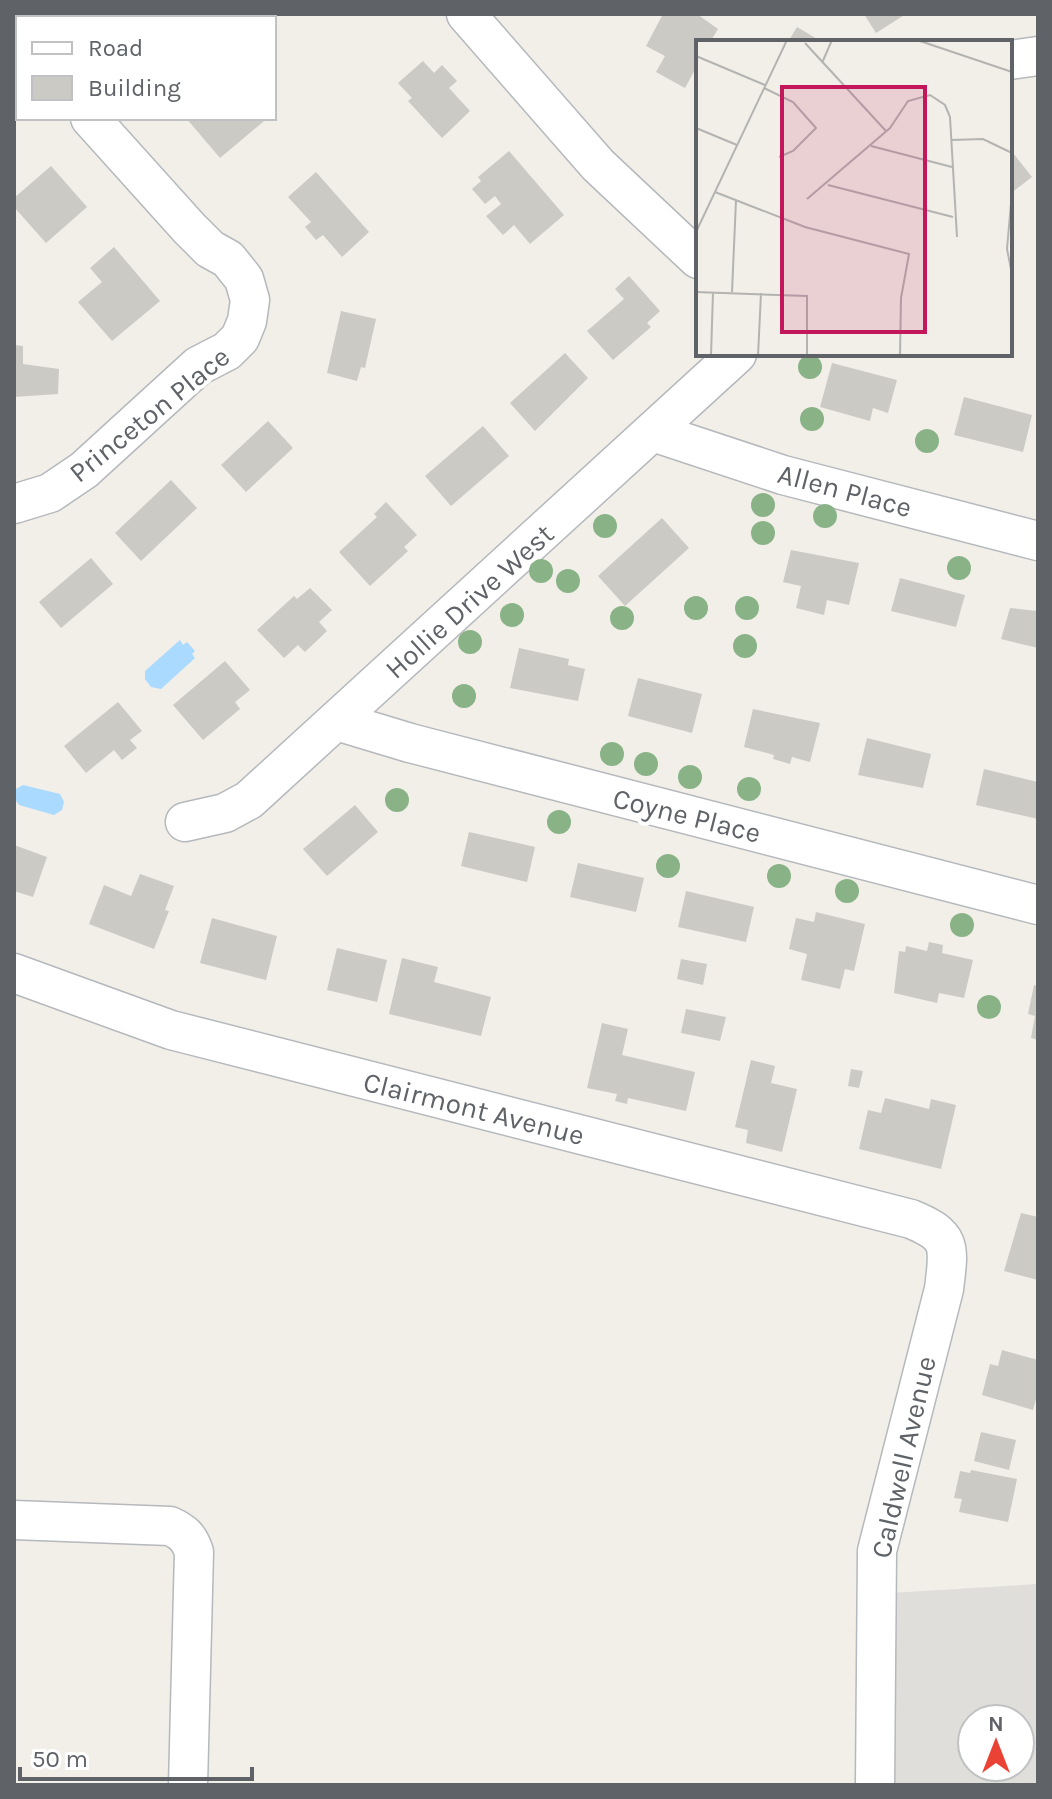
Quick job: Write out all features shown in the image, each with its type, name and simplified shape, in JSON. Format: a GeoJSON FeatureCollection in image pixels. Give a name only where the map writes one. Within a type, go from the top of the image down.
{"type":"FeatureCollection","features":[{"type":"Feature","properties":{"kind":"street"},"geometry":{"type":"LineString","coordinates":[[466,14],[598,165],[696,257]]}},
{"type":"Feature","properties":{"kind":"street"},"geometry":{"type":"LineString","coordinates":[[1012,60],[1038,56]]}},
{"type":"Feature","properties":{"kind":"street","name":"Princeton Place"},"geometry":{"type":"LineString","coordinates":[[14,504],[50,493],[84,470],[198,366],[227,351],[240,338],[247,321],[250,300],[244,279],[228,259],[210,249],[189,228],[92,120]]}},
{"type":"Feature","properties":{"kind":"street","name":"Hollie Drive West"},"geometry":{"type":"LineString","coordinates":[[185,822],[225,813],[249,800],[735,356]]}},
{"type":"Feature","properties":{"kind":"street","name":"Allen Place"},"geometry":{"type":"LineString","coordinates":[[653,432],[783,475],[1038,541]]}},
{"type":"Feature","properties":{"kind":"street","name":"Coyne Place"},"geometry":{"type":"LineString","coordinates":[[337,721],[425,747],[1038,905]]}},
{"type":"Feature","properties":{"kind":"street","name":"Clairmont Avenue"},"geometry":{"type":"LineString","coordinates":[[14,973],[171,1030],[896,1215],[938,1230]]}},
{"type":"Feature","properties":{"kind":"street","name":"Caldwell Avenue"},"geometry":{"type":"LineString","coordinates":[[875,1785],[877,1551],[944,1289],[948,1258],[945,1237],[938,1230]]}},
{"type":"Feature","properties":{"kind":"street"},"geometry":{"type":"LineString","coordinates":[[14,1520],[170,1526],[184,1533],[191,1541],[194,1552],[188,1785]]}},
{"type":"Feature","properties":{"kind":"shaded area"},"geometry":{"type":"Polygon","coordinates":[[[1038,1584],[1038,1785],[884,1785],[890,1593],[1038,1584]]]}},
{"type":"Feature","properties":{"kind":"water"},"geometry":{"type":"Polygon","coordinates":[[[180,640],[183,645],[187,642],[195,651],[192,654],[195,658],[161,689],[151,687],[145,679],[145,671],[180,640]]]}},
{"type":"Feature","properties":{"kind":"water"},"geometry":{"type":"Polygon","coordinates":[[[23,785],[60,794],[64,802],[62,810],[54,815],[19,805],[14,798],[16,789],[23,785]]]}},
{"type":"Feature","properties":{"kind":"building"},"geometry":{"type":"Polygon","coordinates":[[[137,14],[140,16],[94,16],[137,14]]]}},
{"type":"Feature","properties":{"kind":"building"},"geometry":{"type":"Polygon","coordinates":[[[663,14],[697,14],[718,29],[711,40],[696,40],[696,68],[685,88],[656,72],[665,56],[646,46],[663,14]]]}},
{"type":"Feature","properties":{"kind":"building"},"geometry":{"type":"Polygon","coordinates":[[[864,14],[906,14],[876,33],[864,14]]]}},
{"type":"Feature","properties":{"kind":"building"},"geometry":{"type":"Polygon","coordinates":[[[797,27],[819,40],[789,40],[797,27]]]}},
{"type":"Feature","properties":{"kind":"building"},"geometry":{"type":"Polygon","coordinates":[[[423,61],[434,73],[442,65],[457,81],[449,88],[470,111],[442,138],[408,101],[412,98],[398,83],[423,61]]]}},
{"type":"Feature","properties":{"kind":"building"},"geometry":{"type":"Polygon","coordinates":[[[188,120],[264,121],[220,158],[188,120]]]}},
{"type":"Feature","properties":{"kind":"building"},"geometry":{"type":"Polygon","coordinates":[[[509,151],[564,215],[530,244],[514,225],[503,235],[486,216],[501,204],[495,196],[485,204],[472,189],[481,181],[478,177],[509,151]]]}},
{"type":"Feature","properties":{"kind":"building"},"geometry":{"type":"Polygon","coordinates":[[[1012,152],[1032,177],[1012,192],[1012,152]]]}},
{"type":"Feature","properties":{"kind":"building"},"geometry":{"type":"Polygon","coordinates":[[[51,166],[87,207],[46,243],[14,207],[14,198],[51,166]]]}},
{"type":"Feature","properties":{"kind":"building"},"geometry":{"type":"Polygon","coordinates":[[[316,172],[369,232],[342,257],[323,235],[316,240],[305,227],[311,222],[288,197],[316,172]]]}},
{"type":"Feature","properties":{"kind":"building"},"geometry":{"type":"Polygon","coordinates":[[[114,247],[160,301],[112,341],[78,302],[102,282],[90,268],[114,247]]]}},
{"type":"Feature","properties":{"kind":"building"},"geometry":{"type":"Polygon","coordinates":[[[629,276],[660,311],[647,323],[651,327],[613,360],[587,331],[624,299],[615,289],[629,276]]]}},
{"type":"Feature","properties":{"kind":"building"},"geometry":{"type":"Polygon","coordinates":[[[341,311],[376,319],[365,368],[361,367],[357,381],[327,373],[341,311]]]}},
{"type":"Feature","properties":{"kind":"building"},"geometry":{"type":"Polygon","coordinates":[[[14,345],[23,346],[23,364],[59,369],[58,394],[14,397],[14,345]]]}},
{"type":"Feature","properties":{"kind":"building"},"geometry":{"type":"Polygon","coordinates":[[[565,353],[588,378],[535,431],[510,403],[565,353]]]}},
{"type":"Feature","properties":{"kind":"building"},"geometry":{"type":"Polygon","coordinates":[[[832,363],[897,380],[888,413],[873,408],[870,421],[820,407],[832,363]]]}},
{"type":"Feature","properties":{"kind":"building"},"geometry":{"type":"Polygon","coordinates":[[[964,397],[1032,415],[1023,452],[954,435],[964,397]]]}},
{"type":"Feature","properties":{"kind":"building"},"geometry":{"type":"Polygon","coordinates":[[[268,421],[293,448],[246,492],[221,465],[268,421]]]}},
{"type":"Feature","properties":{"kind":"building"},"geometry":{"type":"Polygon","coordinates":[[[483,426],[509,456],[451,506],[425,476],[483,426]]]}},
{"type":"Feature","properties":{"kind":"building"},"geometry":{"type":"Polygon","coordinates":[[[171,480],[197,508],[141,561],[115,533],[171,480]]]}},
{"type":"Feature","properties":{"kind":"building"},"geometry":{"type":"Polygon","coordinates":[[[386,502],[417,535],[404,547],[408,551],[370,586],[339,552],[377,517],[374,514],[386,502]]]}},
{"type":"Feature","properties":{"kind":"building"},"geometry":{"type":"Polygon","coordinates":[[[662,518],[689,548],[625,606],[598,576],[662,518]]]}},
{"type":"Feature","properties":{"kind":"building"},"geometry":{"type":"Polygon","coordinates":[[[791,550],[859,563],[849,605],[827,600],[824,615],[796,608],[801,586],[783,582],[791,550]]]}},
{"type":"Feature","properties":{"kind":"building"},"geometry":{"type":"Polygon","coordinates":[[[91,558],[113,584],[61,628],[39,602],[91,558]]]}},
{"type":"Feature","properties":{"kind":"building"},"geometry":{"type":"Polygon","coordinates":[[[900,578],[965,595],[956,627],[891,611],[900,578]]]}},
{"type":"Feature","properties":{"kind":"building"},"geometry":{"type":"Polygon","coordinates":[[[310,588],[332,610],[319,622],[327,631],[305,652],[298,645],[284,658],[257,630],[294,596],[297,599],[310,588]]]}},
{"type":"Feature","properties":{"kind":"building"},"geometry":{"type":"Polygon","coordinates":[[[1010,608],[1038,611],[1038,648],[1001,639],[1010,608]]]}},
{"type":"Feature","properties":{"kind":"building"},"geometry":{"type":"Polygon","coordinates":[[[519,648],[569,659],[568,665],[585,669],[578,701],[510,688],[519,648]]]}},
{"type":"Feature","properties":{"kind":"building"},"geometry":{"type":"Polygon","coordinates":[[[225,661],[250,690],[235,702],[240,709],[203,740],[173,705],[225,661]]]}},
{"type":"Feature","properties":{"kind":"building"},"geometry":{"type":"Polygon","coordinates":[[[638,678],[702,694],[692,733],[628,716],[638,678]]]}},
{"type":"Feature","properties":{"kind":"building"},"geometry":{"type":"Polygon","coordinates":[[[118,702],[142,731],[130,740],[137,748],[122,760],[114,750],[86,773],[64,746],[118,702]]]}},
{"type":"Feature","properties":{"kind":"building"},"geometry":{"type":"Polygon","coordinates":[[[753,709],[820,723],[810,762],[792,757],[790,764],[773,759],[774,755],[744,747],[753,709]]]}},
{"type":"Feature","properties":{"kind":"building"},"geometry":{"type":"Polygon","coordinates":[[[867,738],[931,754],[923,788],[858,775],[867,738]]]}},
{"type":"Feature","properties":{"kind":"building"},"geometry":{"type":"Polygon","coordinates":[[[984,769],[1038,782],[1038,819],[976,805],[984,769]]]}},
{"type":"Feature","properties":{"kind":"building"},"geometry":{"type":"Polygon","coordinates":[[[355,805],[378,832],[327,876],[303,849],[355,805]]]}},
{"type":"Feature","properties":{"kind":"building"},"geometry":{"type":"Polygon","coordinates":[[[469,832],[535,847],[527,882],[461,866],[469,832]]]}},
{"type":"Feature","properties":{"kind":"building"},"geometry":{"type":"Polygon","coordinates":[[[14,845],[47,857],[33,897],[14,891],[14,845]]]}},
{"type":"Feature","properties":{"kind":"building"},"geometry":{"type":"Polygon","coordinates":[[[578,863],[644,878],[636,912],[570,897],[578,863]]]}},
{"type":"Feature","properties":{"kind":"building"},"geometry":{"type":"Polygon","coordinates":[[[140,874],[174,886],[165,910],[169,911],[154,949],[89,924],[104,885],[131,896],[140,874]]]}},
{"type":"Feature","properties":{"kind":"building"},"geometry":{"type":"Polygon","coordinates":[[[686,891],[754,907],[746,942],[678,927],[686,891]]]}},
{"type":"Feature","properties":{"kind":"building"},"geometry":{"type":"Polygon","coordinates":[[[816,912],[865,924],[854,971],[845,969],[840,989],[801,980],[807,954],[789,949],[796,918],[814,922],[816,912]]]}},
{"type":"Feature","properties":{"kind":"building"},"geometry":{"type":"Polygon","coordinates":[[[212,918],[277,936],[266,980],[200,963],[212,918]]]}},
{"type":"Feature","properties":{"kind":"building"},"geometry":{"type":"Polygon","coordinates":[[[929,942],[943,945],[942,953],[973,960],[964,998],[939,993],[937,1003],[894,993],[899,951],[905,952],[906,946],[927,951],[929,942]]]}},
{"type":"Feature","properties":{"kind":"building"},"geometry":{"type":"Polygon","coordinates":[[[337,948],[387,960],[377,1002],[327,990],[337,948]]]}},
{"type":"Feature","properties":{"kind":"building"},"geometry":{"type":"Polygon","coordinates":[[[402,958],[438,967],[434,982],[491,997],[481,1036],[389,1014],[402,958]]]}},
{"type":"Feature","properties":{"kind":"building"},"geometry":{"type":"Polygon","coordinates":[[[681,959],[707,964],[703,985],[677,979],[681,959]]]}},
{"type":"Feature","properties":{"kind":"building"},"geometry":{"type":"Polygon","coordinates":[[[1034,985],[1038,986],[1038,1040],[1031,1038],[1035,1016],[1028,1014],[1034,985]]]}},
{"type":"Feature","properties":{"kind":"building"},"geometry":{"type":"Polygon","coordinates":[[[686,1009],[726,1017],[720,1041],[681,1033],[686,1009]]]}},
{"type":"Feature","properties":{"kind":"building"},"geometry":{"type":"Polygon","coordinates":[[[602,1023],[628,1029],[622,1055],[695,1072],[686,1111],[628,1098],[627,1104],[615,1101],[617,1094],[587,1088],[602,1023]]]}},
{"type":"Feature","properties":{"kind":"building"},"geometry":{"type":"Polygon","coordinates":[[[751,1060],[775,1066],[771,1083],[797,1089],[782,1152],[746,1143],[748,1130],[735,1127],[751,1060]]]}},
{"type":"Feature","properties":{"kind":"building"},"geometry":{"type":"Polygon","coordinates":[[[851,1069],[863,1071],[859,1088],[848,1086],[851,1069]]]}},
{"type":"Feature","properties":{"kind":"building"},"geometry":{"type":"Polygon","coordinates":[[[885,1098],[929,1109],[931,1099],[956,1105],[941,1169],[859,1149],[868,1110],[881,1113],[885,1098]]]}},
{"type":"Feature","properties":{"kind":"building"},"geometry":{"type":"Polygon","coordinates":[[[1021,1213],[1038,1217],[1038,1280],[1004,1271],[1021,1213]]]}},
{"type":"Feature","properties":{"kind":"building"},"geometry":{"type":"Polygon","coordinates":[[[1002,1350],[1038,1360],[1038,1392],[1033,1410],[982,1395],[990,1364],[998,1366],[1002,1350]]]}},
{"type":"Feature","properties":{"kind":"building"},"geometry":{"type":"Polygon","coordinates":[[[981,1432],[1016,1440],[1009,1470],[974,1461],[981,1432]]]}},
{"type":"Feature","properties":{"kind":"building"},"geometry":{"type":"Polygon","coordinates":[[[971,1470],[1017,1479],[1008,1522],[959,1512],[962,1499],[954,1498],[960,1471],[970,1473],[971,1470]]]}}]}
